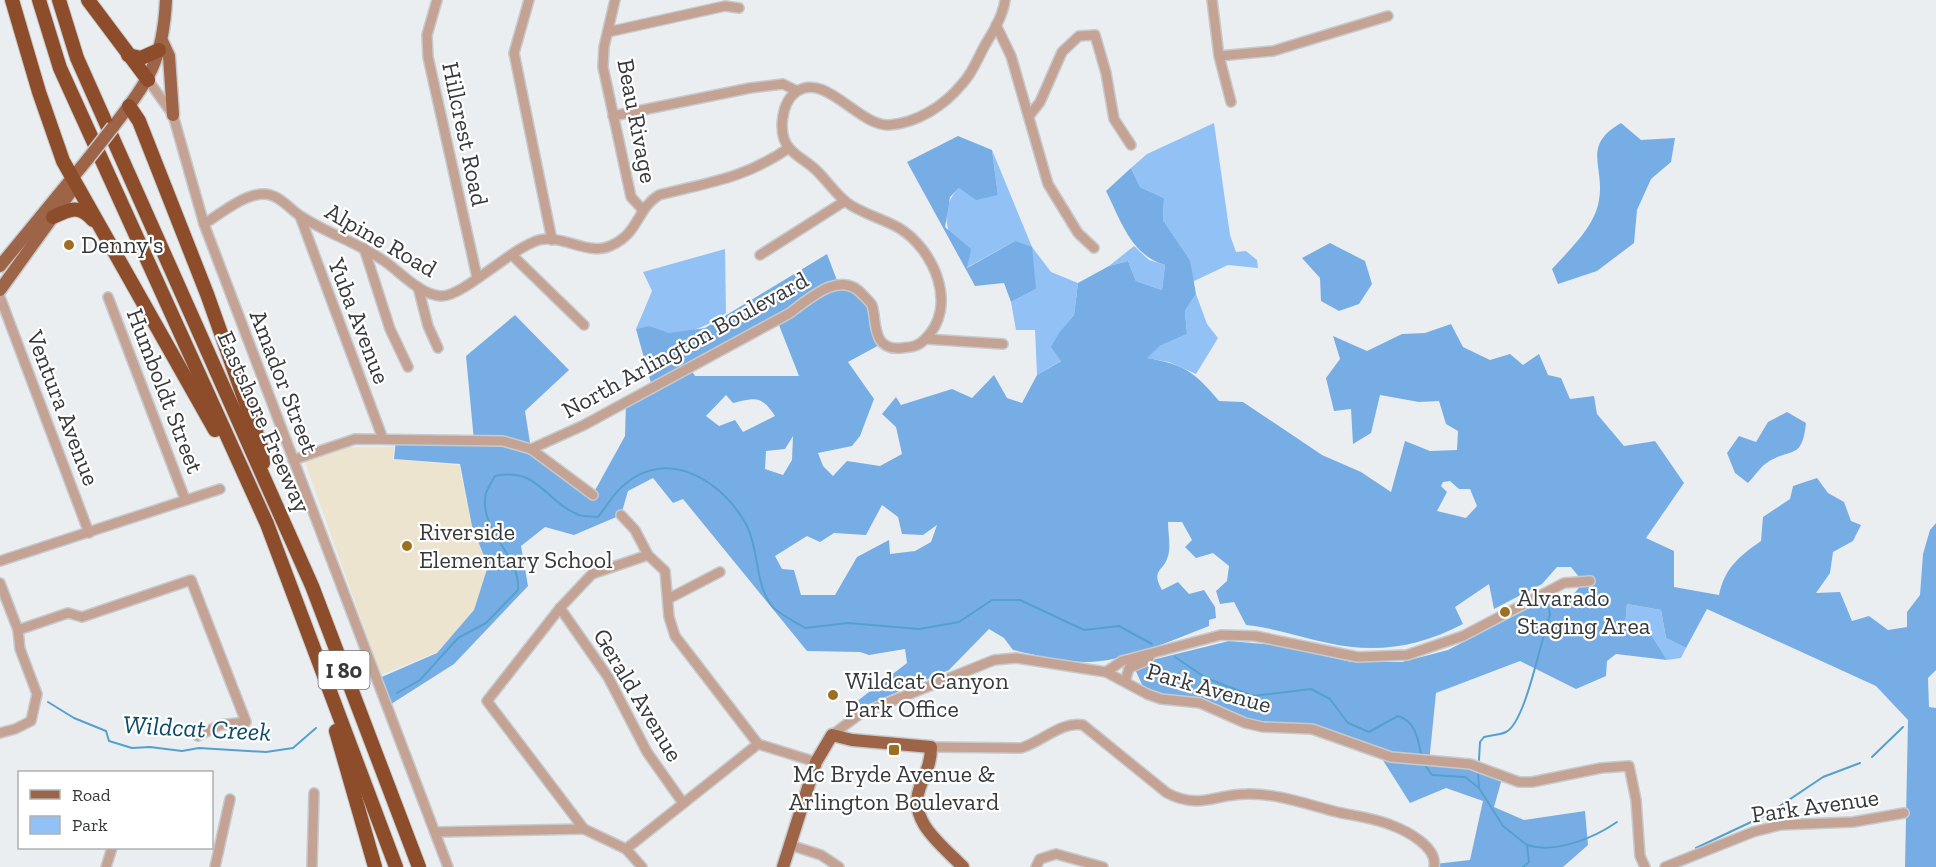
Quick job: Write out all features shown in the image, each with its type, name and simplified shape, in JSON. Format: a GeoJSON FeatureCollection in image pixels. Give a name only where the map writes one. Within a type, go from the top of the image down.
{"type":"FeatureCollection","features":[{"type":"Feature","properties":{"kind":"highway"},"geometry":{"type":"LineString","coordinates":[[12,0],[42,103],[57,145],[72,177],[267,524]]}},
{"type":"Feature","properties":{"kind":"highway","name":"Eastshore Freeway"},"geometry":{"type":"LineString","coordinates":[[39,0],[69,88],[267,524],[396,867]]}},
{"type":"Feature","properties":{"kind":"highway","name":"Eastshore Freeway"},"geometry":{"type":"LineString","coordinates":[[59,0],[85,78],[312,586],[419,867]]}},
{"type":"Feature","properties":{"kind":"highway"},"geometry":{"type":"LineString","coordinates":[[88,0],[148,80]]}},
{"type":"Feature","properties":{"kind":"highway"},"geometry":{"type":"LineString","coordinates":[[128,55],[141,58],[160,46]]}},
{"type":"Feature","properties":{"kind":"highway"},"geometry":{"type":"LineString","coordinates":[[129,106],[139,121],[220,329],[261,446],[264,475]]}},
{"type":"Feature","properties":{"kind":"highway"},"geometry":{"type":"LineString","coordinates":[[53,217],[76,208],[85,210],[106,236]]}},
{"type":"Feature","properties":{"kind":"highway"},"geometry":{"type":"LineString","coordinates":[[321,667],[342,754],[375,867]]}},
{"type":"Feature","properties":{"kind":"main road"},"geometry":{"type":"LineString","coordinates":[[0,266],[87,160],[148,80],[160,46],[166,0]]}},
{"type":"Feature","properties":{"kind":"main road"},"geometry":{"type":"LineString","coordinates":[[160,46],[169,57],[173,115]]}},
{"type":"Feature","properties":{"kind":"main road"},"geometry":{"type":"LineString","coordinates":[[0,290],[70,193],[72,177]]}},
{"type":"Feature","properties":{"kind":"main road"},"geometry":{"type":"LineString","coordinates":[[783,867],[816,762],[832,735],[852,740],[931,747],[931,762],[917,797],[917,810],[926,828],[963,867]]}},
{"type":"Feature","properties":{"kind":"street","name":"Hillcrest Road"},"geometry":{"type":"LineString","coordinates":[[436,0],[428,35],[428,57],[477,277]]}},
{"type":"Feature","properties":{"kind":"street"},"geometry":{"type":"LineString","coordinates":[[530,0],[514,53],[552,240]]}},
{"type":"Feature","properties":{"kind":"street","name":"Beau Rivage"},"geometry":{"type":"LineString","coordinates":[[615,0],[603,68],[631,197],[643,210]]}},
{"type":"Feature","properties":{"kind":"street"},"geometry":{"type":"LineString","coordinates":[[1212,0],[1219,56],[1231,102]]}},
{"type":"Feature","properties":{"kind":"street"},"geometry":{"type":"LineString","coordinates":[[1003,344],[926,339],[938,321],[941,303],[940,283],[920,245],[899,228],[872,217],[845,201],[813,167],[789,148],[783,130],[783,113],[787,102],[797,91],[810,87],[829,92],[869,121],[886,125],[906,123],[929,113],[963,84],[996,25],[1006,1]]}},
{"type":"Feature","properties":{"kind":"street"},"geometry":{"type":"LineString","coordinates":[[608,32],[725,6],[739,8]]}},
{"type":"Feature","properties":{"kind":"street"},"geometry":{"type":"LineString","coordinates":[[1219,56],[1273,51],[1388,16]]}},
{"type":"Feature","properties":{"kind":"street"},"geometry":{"type":"LineString","coordinates":[[996,25],[1011,57],[1048,184],[1078,233],[1094,248]]}},
{"type":"Feature","properties":{"kind":"street"},"geometry":{"type":"LineString","coordinates":[[1029,116],[1040,102],[1062,52],[1079,36],[1095,35],[1106,73],[1114,119],[1131,145]]}},
{"type":"Feature","properties":{"kind":"street","name":"Amador Street"},"geometry":{"type":"LineString","coordinates":[[148,80],[173,115],[204,224],[448,867]]}},
{"type":"Feature","properties":{"kind":"street"},"geometry":{"type":"LineString","coordinates":[[614,116],[750,88],[783,84],[797,91]]}},
{"type":"Feature","properties":{"kind":"street","name":"Alpine Road"},"geometry":{"type":"LineString","coordinates":[[204,224],[251,196],[265,194],[279,199],[300,216],[364,248],[418,287],[440,296],[462,290],[477,277],[538,240],[552,240],[591,248],[607,248],[630,233],[643,210],[651,200],[659,195],[717,183],[743,174],[789,148]]}},
{"type":"Feature","properties":{"kind":"street"},"geometry":{"type":"LineString","coordinates":[[760,255],[845,201]]}},
{"type":"Feature","properties":{"kind":"street","name":"Yuba Avenue"},"geometry":{"type":"LineString","coordinates":[[300,216],[383,439]]}},
{"type":"Feature","properties":{"kind":"street"},"geometry":{"type":"LineString","coordinates":[[364,248],[390,329],[408,366]]}},
{"type":"Feature","properties":{"kind":"street"},"geometry":{"type":"LineString","coordinates":[[512,255],[584,325]]}},
{"type":"Feature","properties":{"kind":"street","name":"North Arlington Boulevard"},"geometry":{"type":"LineString","coordinates":[[531,449],[584,425],[790,314],[815,294],[838,284],[857,288],[872,305],[873,326],[883,343],[896,349],[915,347],[926,339]]}},
{"type":"Feature","properties":{"kind":"street"},"geometry":{"type":"LineString","coordinates":[[418,287],[428,326],[438,348]]}},
{"type":"Feature","properties":{"kind":"street","name":"Ventura Avenue"},"geometry":{"type":"LineString","coordinates":[[0,297],[89,533]]}},
{"type":"Feature","properties":{"kind":"street","name":"Humboldt Street"},"geometry":{"type":"LineString","coordinates":[[108,297],[185,500]]}},
{"type":"Feature","properties":{"kind":"street"},"geometry":{"type":"LineString","coordinates":[[293,460],[343,442],[383,439],[502,441],[531,449],[593,495]]}},
{"type":"Feature","properties":{"kind":"street"},"geometry":{"type":"LineString","coordinates":[[0,561],[220,489]]}},
{"type":"Feature","properties":{"kind":"street"},"geometry":{"type":"LineString","coordinates":[[621,516],[635,530],[648,555],[665,571],[669,617],[675,636],[758,744],[816,762]]}},
{"type":"Feature","properties":{"kind":"street"},"geometry":{"type":"LineString","coordinates":[[584,829],[487,701],[560,608],[592,574],[648,555]]}},
{"type":"Feature","properties":{"kind":"street"},"geometry":{"type":"LineString","coordinates":[[668,599],[720,572]]}},
{"type":"Feature","properties":{"kind":"street"},"geometry":{"type":"LineString","coordinates":[[18,630],[68,613],[82,617],[191,580],[246,722],[220,725],[198,736]]}},
{"type":"Feature","properties":{"kind":"street"},"geometry":{"type":"LineString","coordinates":[[1106,672],[1127,664],[1148,660],[1150,655],[1200,639],[1238,635],[1269,638],[1341,655],[1407,656],[1463,636],[1564,583],[1590,581]]}},
{"type":"Feature","properties":{"kind":"street"},"geometry":{"type":"LineString","coordinates":[[0,583],[18,630],[20,649],[37,694],[31,721],[25,726],[0,733]]}},
{"type":"Feature","properties":{"kind":"street","name":"Gerald Avenue"},"geometry":{"type":"LineString","coordinates":[[560,608],[608,677],[647,752],[683,803]]}},
{"type":"Feature","properties":{"kind":"street","name":"Park Avenue"},"geometry":{"type":"LineString","coordinates":[[832,735],[847,722],[863,713],[994,660],[1016,658],[1106,672],[1147,694],[1161,699],[1200,703],[1245,723],[1263,727],[1312,729],[1379,754],[1425,762],[1470,764],[1526,783],[1601,768],[1629,766],[1636,800],[1640,856],[1645,867]]}},
{"type":"Feature","properties":{"kind":"street"},"geometry":{"type":"LineString","coordinates":[[1125,682],[1127,664]]}},
{"type":"Feature","properties":{"kind":"street"},"geometry":{"type":"LineString","coordinates":[[931,747],[1021,748],[1035,744],[1067,725],[1083,725],[1144,776],[1182,801],[1204,802],[1246,794],[1266,796],[1390,824],[1414,836],[1431,852],[1434,867]]}},
{"type":"Feature","properties":{"kind":"street"},"geometry":{"type":"LineString","coordinates":[[626,849],[758,744]]}},
{"type":"Feature","properties":{"kind":"street"},"geometry":{"type":"LineString","coordinates":[[312,867],[314,793]]}},
{"type":"Feature","properties":{"kind":"street"},"geometry":{"type":"LineString","coordinates":[[215,867],[230,799]]}},
{"type":"Feature","properties":{"kind":"street","name":"Park Avenue"},"geometry":{"type":"LineString","coordinates":[[1665,867],[1753,832],[1800,823],[1853,822],[1904,813]]}},
{"type":"Feature","properties":{"kind":"street"},"geometry":{"type":"LineString","coordinates":[[436,832],[584,829],[626,849],[642,867]]}},
{"type":"Feature","properties":{"kind":"street"},"geometry":{"type":"LineString","coordinates":[[790,845],[820,855],[839,867]]}},
{"type":"Feature","properties":{"kind":"street"},"geometry":{"type":"LineString","coordinates":[[106,867],[112,849]]}},
{"type":"Feature","properties":{"kind":"street"},"geometry":{"type":"LineString","coordinates":[[1036,867],[1040,859],[1056,854],[1100,867]]}},
{"type":"Feature","properties":{"kind":"shaded area"},"geometry":{"type":"Polygon","coordinates":[[[1621,123],[1641,140],[1675,138],[1671,162],[1651,179],[1637,210],[1634,243],[1597,271],[1558,284],[1552,269],[1587,229],[1597,210],[1600,188],[1598,149],[1609,132],[1621,123]]]}},
{"type":"Feature","properties":{"kind":"shaded area"},"geometry":{"type":"Polygon","coordinates":[[[958,136],[992,150],[998,195],[976,200],[959,188],[950,197],[945,227],[971,249],[967,268],[1015,241],[1032,247],[1036,289],[1011,302],[1004,283],[975,286],[907,162],[958,136]]]}},
{"type":"Feature","properties":{"kind":"shaded area"},"geometry":{"type":"Polygon","coordinates":[[[1131,168],[1140,187],[1164,198],[1163,220],[1190,260],[1196,294],[1185,311],[1187,334],[1160,346],[1147,358],[1188,371],[1196,376],[1219,401],[1243,402],[1322,455],[1361,472],[1391,492],[1405,441],[1430,451],[1457,450],[1458,431],[1446,424],[1439,401],[1419,402],[1380,395],[1371,433],[1353,444],[1351,409],[1334,411],[1326,378],[1340,359],[1333,336],[1367,351],[1402,334],[1425,333],[1451,324],[1463,347],[1490,360],[1510,354],[1523,365],[1539,354],[1548,375],[1561,378],[1570,399],[1594,396],[1597,414],[1624,446],[1655,441],[1684,483],[1646,538],[1674,551],[1674,587],[1719,595],[1729,570],[1746,552],[1761,541],[1763,517],[1790,499],[1793,486],[1817,478],[1828,493],[1844,502],[1851,521],[1861,525],[1853,541],[1833,552],[1830,573],[1816,593],[1840,592],[1852,621],[1869,616],[1888,630],[1907,627],[1907,612],[1920,595],[1923,554],[1930,530],[1936,523],[1936,670],[1928,678],[1929,707],[1936,708],[1936,867],[1905,867],[1908,720],[1876,686],[1707,609],[1686,648],[1666,638],[1661,610],[1627,604],[1625,626],[1647,628],[1667,660],[1616,654],[1607,661],[1606,676],[1576,689],[1520,661],[1436,693],[1429,763],[1470,764],[1503,775],[1494,807],[1524,820],[1585,811],[1588,845],[1563,867],[1434,867],[1435,864],[1470,860],[1483,801],[1446,788],[1410,803],[1379,754],[1311,732],[1263,730],[1198,707],[1147,696],[1135,669],[1148,661],[1229,641],[1276,645],[1352,662],[1402,662],[1448,650],[1549,598],[1574,594],[1581,585],[1579,577],[1571,567],[1557,567],[1542,584],[1494,609],[1489,584],[1455,607],[1463,624],[1447,632],[1397,646],[1363,648],[1346,646],[1246,625],[1234,602],[1220,604],[1216,591],[1227,581],[1229,566],[1213,553],[1196,558],[1185,547],[1192,540],[1182,522],[1168,522],[1169,552],[1157,578],[1162,590],[1178,582],[1189,594],[1204,590],[1215,607],[1216,618],[1209,620],[1209,626],[1132,654],[1086,662],[1058,660],[1013,650],[1004,638],[989,629],[949,670],[860,708],[856,702],[907,663],[905,649],[869,655],[860,652],[807,651],[683,499],[673,503],[653,478],[628,491],[621,515],[574,535],[545,527],[521,546],[528,586],[454,664],[388,706],[377,679],[437,653],[474,610],[488,566],[472,526],[460,464],[394,459],[396,439],[474,441],[466,356],[515,315],[569,370],[525,411],[531,449],[593,494],[625,436],[626,402],[651,383],[636,329],[649,326],[669,333],[705,328],[827,254],[838,283],[857,288],[872,305],[883,343],[848,362],[874,399],[860,436],[852,446],[818,453],[823,466],[833,476],[847,461],[880,466],[902,454],[896,427],[882,414],[896,397],[901,405],[952,389],[972,398],[994,375],[1007,398],[1022,403],[1037,375],[1061,361],[1051,347],[1060,331],[1074,315],[1078,283],[1109,266],[1128,261],[1136,281],[1162,290],[1165,265],[1153,260],[1135,245],[1122,225],[1106,191],[1131,168]],[[777,320],[689,367],[695,376],[799,376],[777,320]],[[726,395],[706,416],[719,426],[735,420],[743,432],[775,416],[762,401],[753,399],[733,403],[726,395]],[[793,436],[785,449],[766,451],[765,469],[783,475],[792,460],[793,436]],[[1450,481],[1443,482],[1441,486],[1447,492],[1437,511],[1466,518],[1477,506],[1470,489],[1459,489],[1450,481]],[[882,505],[866,535],[834,533],[820,542],[807,536],[775,556],[782,569],[794,570],[801,595],[835,595],[857,557],[889,540],[890,554],[915,551],[931,542],[937,525],[923,535],[902,534],[898,517],[882,505]]]}},
{"type":"Feature","properties":{"kind":"shaded area"},"geometry":{"type":"Polygon","coordinates":[[[1330,243],[1365,261],[1372,284],[1359,304],[1339,311],[1321,301],[1320,278],[1302,258],[1330,243]]]}},
{"type":"Feature","properties":{"kind":"shaded area"},"geometry":{"type":"Polygon","coordinates":[[[1787,412],[1806,423],[1802,443],[1794,451],[1765,464],[1748,483],[1735,473],[1727,453],[1739,436],[1756,442],[1768,422],[1787,412]]]}},
{"type":"Feature","properties":{"kind":"shaded area","name":"Riverside Elementary School"},"geometry":{"type":"Polygon","coordinates":[[[350,447],[394,447],[393,459],[459,465],[472,526],[488,566],[475,610],[437,652],[381,675],[305,462],[350,447]]]}},
{"type":"Feature","properties":{"kind":"green space"},"geometry":{"type":"Polygon","coordinates":[[[1214,123],[1230,235],[1236,252],[1246,251],[1257,260],[1258,268],[1228,265],[1192,282],[1190,260],[1163,220],[1164,198],[1140,187],[1131,168],[1147,154],[1214,123]]]}},
{"type":"Feature","properties":{"kind":"green space"},"geometry":{"type":"Polygon","coordinates":[[[992,150],[1032,247],[1051,272],[1078,283],[1074,315],[1060,331],[1062,360],[1037,375],[1035,330],[1016,330],[1011,302],[1036,289],[1015,241],[966,268],[951,238],[946,218],[951,198],[959,188],[998,195],[992,150]]]}},
{"type":"Feature","properties":{"kind":"green space"},"geometry":{"type":"Polygon","coordinates":[[[1134,246],[1149,260],[1165,265],[1162,290],[1136,281],[1128,261],[1109,266],[1134,246]]]}},
{"type":"Feature","properties":{"kind":"green space"},"geometry":{"type":"Polygon","coordinates":[[[725,249],[726,313],[691,331],[668,333],[646,328],[636,329],[652,291],[643,272],[725,249]]]}},
{"type":"Feature","properties":{"kind":"green space"},"geometry":{"type":"Polygon","coordinates":[[[1196,294],[1207,324],[1218,338],[1196,374],[1169,362],[1146,358],[1160,346],[1187,334],[1185,311],[1196,294]]]}},
{"type":"Feature","properties":{"kind":"green space"},"geometry":{"type":"Polygon","coordinates":[[[1627,604],[1661,610],[1666,638],[1686,648],[1681,658],[1667,660],[1647,628],[1625,626],[1627,604]]]}},
{"type":"Feature","properties":{"kind":"waterway","name":"Wildcat Creek"},"geometry":{"type":"LineString","coordinates":[[397,693],[420,680],[458,638],[486,623],[518,590],[513,565],[493,530],[485,506],[486,493],[495,476],[510,475],[522,476],[532,481],[557,502],[579,515],[598,517],[620,488],[641,474],[659,469],[676,469],[693,474],[710,483],[737,510],[751,535],[762,587],[771,605],[778,612],[805,628],[848,623],[919,629],[959,622],[992,600],[1020,600],[1084,630],[1119,626],[1152,644]]}},
{"type":"Feature","properties":{"kind":"waterway"},"geometry":{"type":"LineString","coordinates":[[1479,760],[1480,742],[1484,737],[1506,732],[1520,713],[1550,615],[1549,609]]}},
{"type":"Feature","properties":{"kind":"waterway","name":"Wildcat Creek"},"geometry":{"type":"LineString","coordinates":[[1175,657],[1206,678],[1253,696],[1311,689],[1330,699],[1348,723],[1369,732],[1398,716],[1413,727],[1422,758]]}},
{"type":"Feature","properties":{"kind":"waterway","name":"Wildcat Creek"},"geometry":{"type":"LineString","coordinates":[[48,702],[74,718],[106,731],[109,741],[132,748],[150,747],[182,751],[199,748],[266,752],[293,748],[316,728]]}},
{"type":"Feature","properties":{"kind":"waterway"},"geometry":{"type":"LineString","coordinates":[[1872,757],[1903,727]]}},
{"type":"Feature","properties":{"kind":"waterway"},"geometry":{"type":"LineString","coordinates":[[1696,848],[1768,814],[1823,777],[1860,763]]}},
{"type":"Feature","properties":{"kind":"waterway","name":"Wildcat Creek"},"geometry":{"type":"LineString","coordinates":[[1424,764],[1432,775],[1465,777],[1479,788],[1503,826],[1527,845],[1529,862],[1523,867]]}},
{"type":"Feature","properties":{"kind":"waterway"},"geometry":{"type":"LineString","coordinates":[[1478,772],[1479,787]]}},
{"type":"Feature","properties":{"kind":"waterway"},"geometry":{"type":"LineString","coordinates":[[1527,845],[1550,847],[1574,843],[1597,834],[1617,822]]}},
{"type":"Feature","properties":{"kind":"place","name":"Denny's"},"geometry":{"type":"Point","coordinates":[69,245]}},
{"type":"Feature","properties":{"kind":"place","name":"Riverside Elementary School"},"geometry":{"type":"Point","coordinates":[407,546]}},
{"type":"Feature","properties":{"kind":"place","name":"Alvarado Staging Area"},"geometry":{"type":"Point","coordinates":[1505,612]}},
{"type":"Feature","properties":{"kind":"place","name":"Wildcat Canyon Park Office"},"geometry":{"type":"Point","coordinates":[833,695]}},
{"type":"Feature","properties":{"kind":"place","name":"Mc Bryde Avenue & Arlington Boulevard"},"geometry":{"type":"Point","coordinates":[894,750]}}]}
